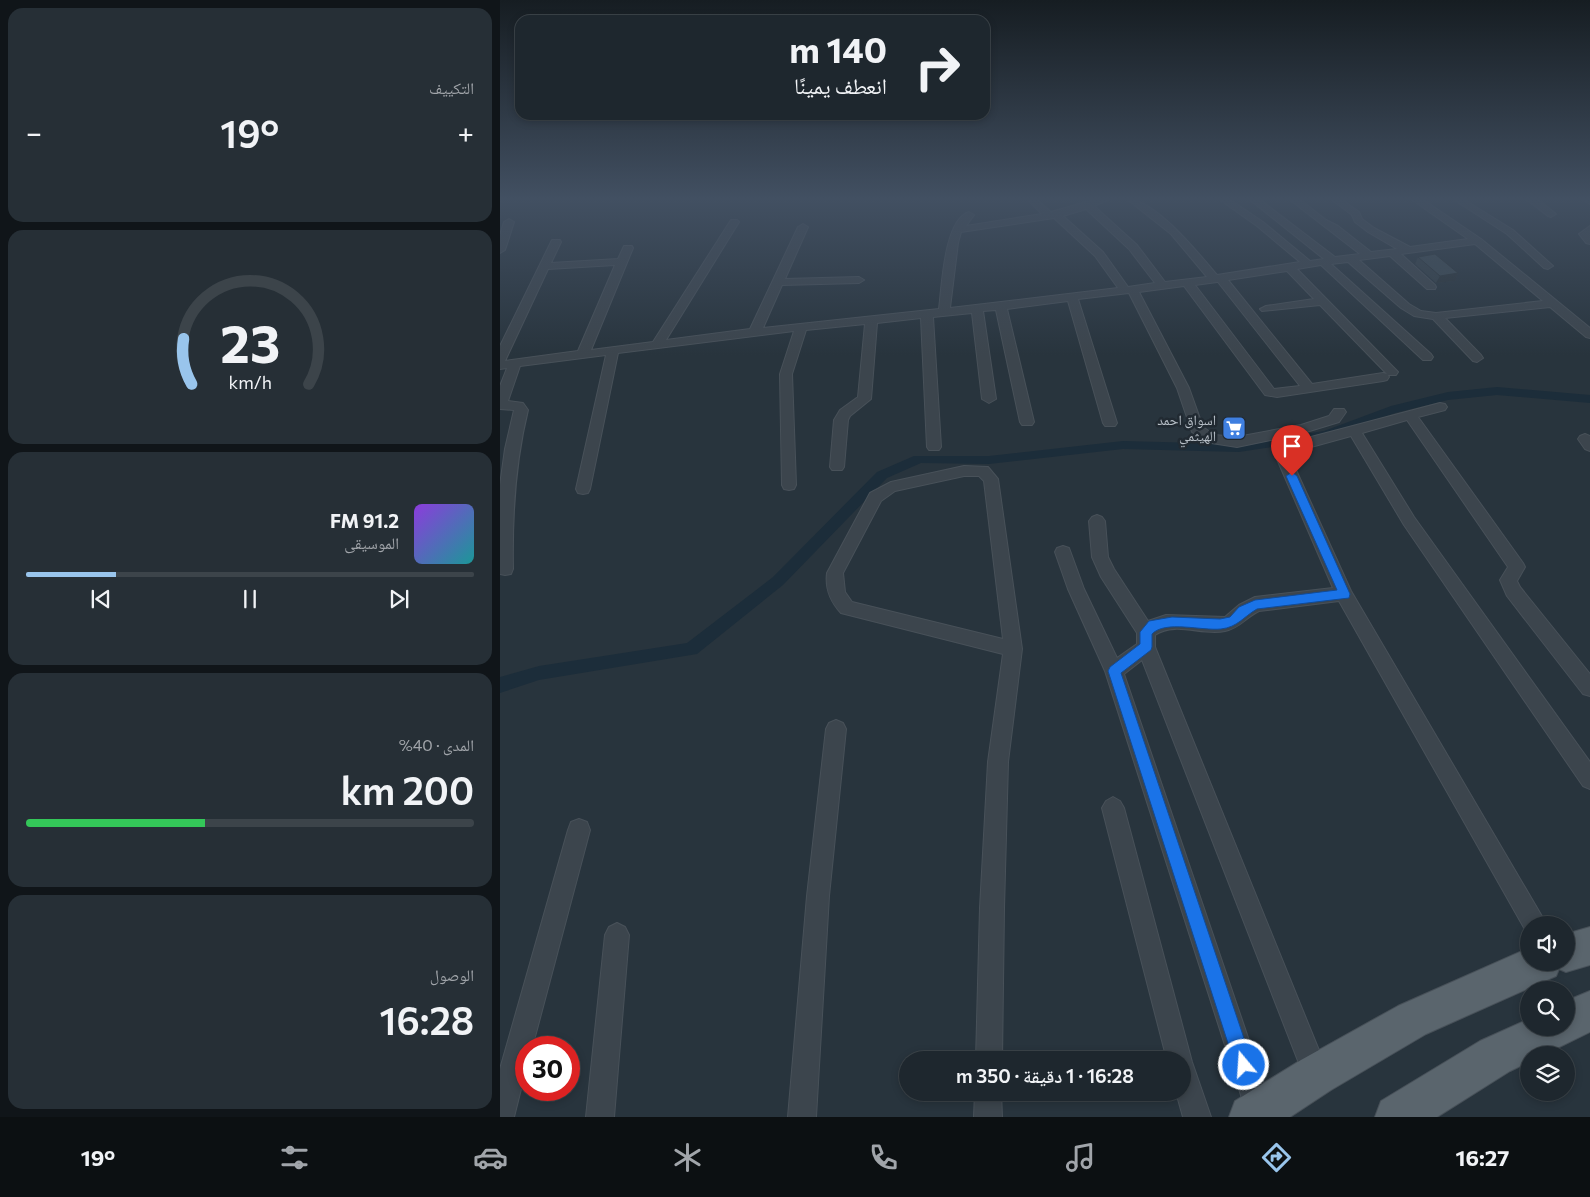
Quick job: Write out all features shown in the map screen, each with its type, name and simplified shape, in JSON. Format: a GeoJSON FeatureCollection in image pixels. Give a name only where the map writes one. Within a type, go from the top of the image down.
{"type":"FeatureCollection","features":[{"type":"Feature","properties":{"kind":"main road"},"geometry":{"type":"LineString","coordinates":[[1575,951],[1590,946]]}},
{"type":"Feature","properties":{"kind":"main road"},"geometry":{"type":"LineString","coordinates":[[1255,1114],[1412,1020],[1522,971]]}},
{"type":"Feature","properties":{"kind":"main road"},"geometry":{"type":"LineString","coordinates":[[1575,1018],[1590,1011]]}},
{"type":"Feature","properties":{"kind":"main road"},"geometry":{"type":"LineString","coordinates":[[1397,1117],[1495,1056],[1538,1036]]}},
{"type":"Feature","properties":{"kind":"street"},"geometry":{"type":"LineString","coordinates":[[500,359],[552,251]]}},
{"type":"Feature","properties":{"kind":"street"},"geometry":{"type":"LineString","coordinates":[[583,354],[627,251]]}},
{"type":"Feature","properties":{"kind":"street"},"geometry":{"type":"LineString","coordinates":[[658,343],[716,251]]}},
{"type":"Feature","properties":{"kind":"street"},"geometry":{"type":"LineString","coordinates":[[755,332],[792,251]]}},
{"type":"Feature","properties":{"kind":"street"},"geometry":{"type":"LineString","coordinates":[[944,312],[952,251]]}},
{"type":"Feature","properties":{"kind":"street"},"geometry":{"type":"LineString","coordinates":[[1096,251],[1129,289],[1183,388],[1197,429],[1210,439],[1238,442],[1293,431],[1334,418],[1339,412]]}},
{"type":"Feature","properties":{"kind":"street"},"geometry":{"type":"LineString","coordinates":[[1136,251],[1162,285]]}},
{"type":"Feature","properties":{"kind":"street"},"geometry":{"type":"LineString","coordinates":[[1192,251],[1218,278],[1309,388]]}},
{"type":"Feature","properties":{"kind":"street"},"geometry":{"type":"LineString","coordinates":[[1293,251],[1308,264]]}},
{"type":"Feature","properties":{"kind":"street"},"geometry":{"type":"LineString","coordinates":[[1316,251],[1328,261],[1347,286],[1427,357]]}},
{"type":"Feature","properties":{"kind":"street"},"geometry":{"type":"LineString","coordinates":[[1364,251],[1370,256]]}},
{"type":"Feature","properties":{"kind":"street"},"geometry":{"type":"LineString","coordinates":[[500,365],[658,343],[1001,306],[1408,251]]}},
{"type":"Feature","properties":{"kind":"street"},"geometry":{"type":"LineString","coordinates":[[1489,251],[1590,334]]}},
{"type":"Feature","properties":{"kind":"street"},"geometry":{"type":"LineString","coordinates":[[1531,251],[1548,266]]}},
{"type":"Feature","properties":{"kind":"street"},"geometry":{"type":"LineString","coordinates":[[1393,253],[1431,287]]}},
{"type":"Feature","properties":{"kind":"street"},"geometry":{"type":"LineString","coordinates":[[1351,259],[1405,306],[1418,314],[1436,316],[1552,303]]}},
{"type":"Feature","properties":{"kind":"street"},"geometry":{"type":"LineString","coordinates":[[545,266],[622,262]]}},
{"type":"Feature","properties":{"kind":"street"},"geometry":{"type":"LineString","coordinates":[[1187,282],[1270,392],[1277,393],[1387,374],[1323,301],[1289,267]]}},
{"type":"Feature","properties":{"kind":"street"},"geometry":{"type":"LineString","coordinates":[[778,282],[859,280]]}},
{"type":"Feature","properties":{"kind":"street"},"geometry":{"type":"LineString","coordinates":[[1072,297],[1110,423]]}},
{"type":"Feature","properties":{"kind":"street"},"geometry":{"type":"LineString","coordinates":[[1266,309],[1323,301]]}},
{"type":"Feature","properties":{"kind":"street"},"geometry":{"type":"LineString","coordinates":[[1001,306],[1027,422]]}},
{"type":"Feature","properties":{"kind":"street"},"geometry":{"type":"LineString","coordinates":[[977,309],[990,399]]}},
{"type":"Feature","properties":{"kind":"street"},"geometry":{"type":"LineString","coordinates":[[927,314],[934,447]]}},
{"type":"Feature","properties":{"kind":"street"},"geometry":{"type":"LineString","coordinates":[[1436,316],[1477,358]]}},
{"type":"Feature","properties":{"kind":"street"},"geometry":{"type":"LineString","coordinates":[[837,467],[841,420],[844,413],[864,399],[871,321]]}},
{"type":"Feature","properties":{"kind":"street"},"geometry":{"type":"LineString","coordinates":[[789,485],[786,374],[801,328]]}},
{"type":"Feature","properties":{"kind":"street"},"geometry":{"type":"LineString","coordinates":[[583,490],[613,350]]}},
{"type":"Feature","properties":{"kind":"street"},"geometry":{"type":"LineString","coordinates":[[505,569],[506,487],[512,444],[521,410],[518,406],[504,406],[501,401],[515,363]]}},
{"type":"Feature","properties":{"kind":"street"},"geometry":{"type":"LineString","coordinates":[[1293,431],[1304,442],[1311,442],[1440,407]]}},
{"type":"Feature","properties":{"kind":"street"},"geometry":{"type":"LineString","coordinates":[[1410,415],[1517,567],[1508,580],[1514,591],[1590,688]]}},
{"type":"Feature","properties":{"kind":"street"},"geometry":{"type":"LineString","coordinates":[[1354,430],[1409,521],[1590,779]]}},
{"type":"Feature","properties":{"kind":"street"},"geometry":{"type":"LineString","coordinates":[[1284,459],[1344,594],[1530,916]]}},
{"type":"Feature","properties":{"kind":"street"},"geometry":{"type":"LineString","coordinates":[[989,1051],[992,908],[998,762],[1013,649],[991,478],[983,471],[964,471],[891,487],[875,497],[835,573],[833,586],[839,600],[847,608],[1013,649]]}},
{"type":"Feature","properties":{"kind":"street"},"geometry":{"type":"LineString","coordinates":[[1097,521],[1100,557],[1106,572],[1146,639],[1316,1076]]}},
{"type":"Feature","properties":{"kind":"street"},"geometry":{"type":"LineString","coordinates":[[1063,552],[1076,589],[1114,671],[1255,1114]]}},
{"type":"Feature","properties":{"kind":"street"},"geometry":{"type":"LineString","coordinates":[[1114,671],[1146,639],[1153,624],[1220,624],[1234,621],[1243,611],[1255,604],[1344,594]]}},
{"type":"Feature","properties":{"kind":"street"},"geometry":{"type":"LineString","coordinates":[[802,1117],[818,896],[836,729]]}},
{"type":"Feature","properties":{"kind":"street"},"geometry":{"type":"LineString","coordinates":[[1113,808],[1178,1051]]}},
{"type":"Feature","properties":{"kind":"street"},"geometry":{"type":"LineString","coordinates":[[500,1117],[579,830]]}},
{"type":"Feature","properties":{"kind":"street"},"geometry":{"type":"LineString","coordinates":[[600,1117],[618,936]]}},
{"type":"Feature","properties":{"kind":"street"},"geometry":{"type":"LineString","coordinates":[[1191,1098],[1197,1117]]}},
{"type":"Feature","properties":{"kind":"street"},"geometry":{"type":"LineString","coordinates":[[988,1101],[988,1117]]}},
{"type":"Feature","properties":{"kind":"building"},"geometry":{"type":"Polygon","coordinates":[[[1435,254],[1458,273],[1440,276],[1418,257],[1435,254]]]}},
{"type":"Feature","properties":{"kind":"waterway"},"geometry":{"type":"LineString","coordinates":[[500,685],[539,673],[691,649],[778,581],[882,475],[919,459],[989,460],[1123,445],[1239,448],[1326,435],[1391,410],[1448,396],[1497,391],[1590,399]]}},
{"type":"Feature","properties":{"kind":"place","name":"اسواق احمد الهيثمي"},"geometry":{"type":"Point","coordinates":[1234,428]}},
{"type":"Feature","properties":{"kind":"route"},"geometry":{"type":"LineString","coordinates":[[1244,1065],[1114,671],[1146,647],[1146,632],[1153,624],[1172,622],[1220,624],[1234,621],[1243,611],[1255,604],[1344,594],[1292,476]]}}]}
